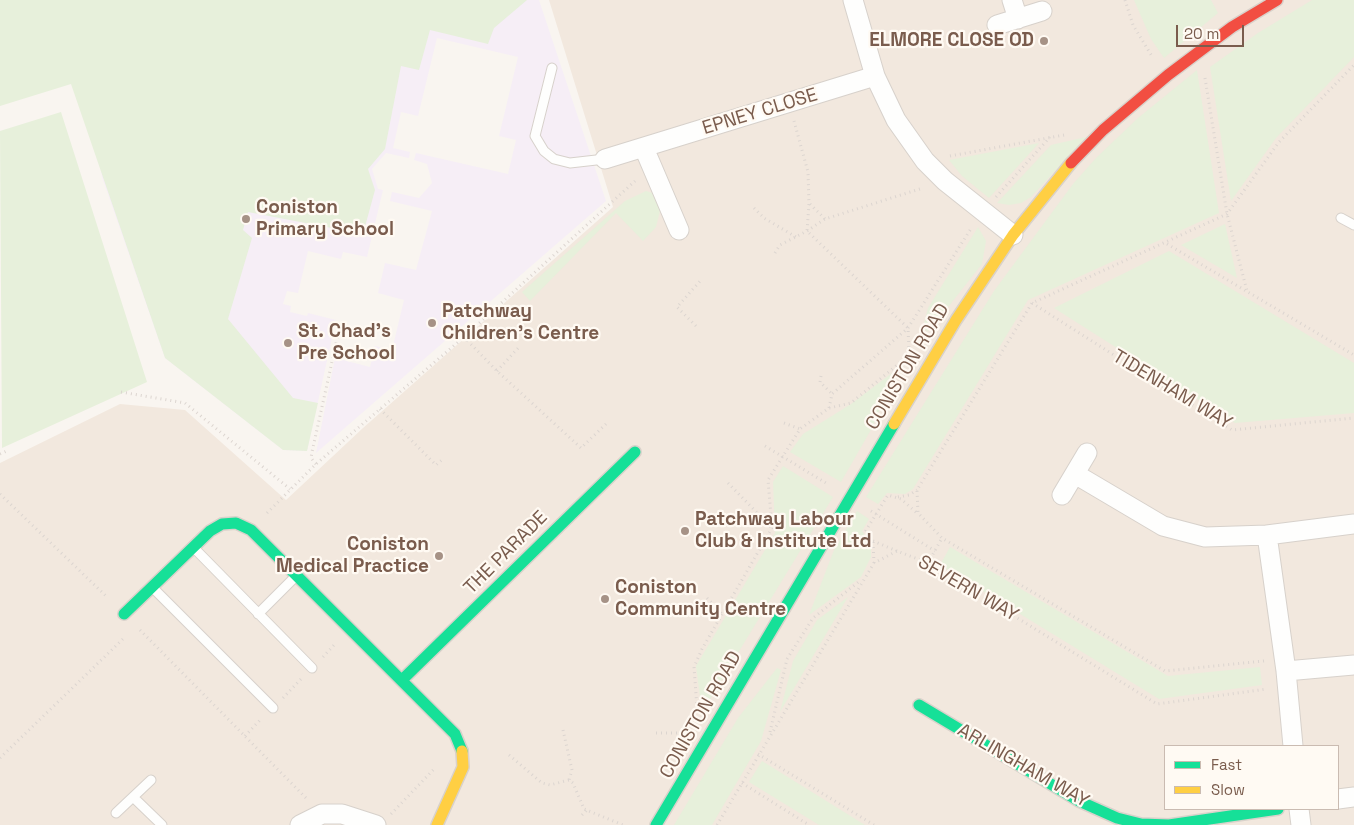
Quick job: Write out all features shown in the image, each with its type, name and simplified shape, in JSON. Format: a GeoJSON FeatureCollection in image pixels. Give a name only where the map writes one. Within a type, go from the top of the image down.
{"type":"FeatureCollection","features":[{"type":"Feature","properties":{"kind":"street"},"geometry":{"type":"LineString","coordinates":[[853,0],[875,76],[896,120],[924,161],[945,182],[1013,236]]}},
{"type":"Feature","properties":{"kind":"street"},"geometry":{"type":"LineString","coordinates":[[1012,0],[1018,19]]}},
{"type":"Feature","properties":{"kind":"street","name":"CONISTON ROAD"},"geometry":{"type":"LineString","coordinates":[[656,825],[951,328],[1013,236],[1103,130],[1168,75],[1232,27],[1276,0]]}},
{"type":"Feature","properties":{"kind":"street"},"geometry":{"type":"LineString","coordinates":[[997,26],[1042,11]]}},
{"type":"Feature","properties":{"kind":"street","name":"EPNEY CLOSE"},"geometry":{"type":"LineString","coordinates":[[605,159],[875,76]]}},
{"type":"Feature","properties":{"kind":"street"},"geometry":{"type":"LineString","coordinates":[[644,148],[679,230]]}},
{"type":"Feature","properties":{"kind":"street","name":"THE PARADE"},"geometry":{"type":"LineString","coordinates":[[402,680],[635,452]]}},
{"type":"Feature","properties":{"kind":"street"},"geometry":{"type":"LineString","coordinates":[[1062,495],[1087,453]]}},
{"type":"Feature","properties":{"kind":"street"},"geometry":{"type":"LineString","coordinates":[[1075,474],[1163,526],[1205,537],[1267,535],[1354,524]]}},
{"type":"Feature","properties":{"kind":"street"},"geometry":{"type":"LineString","coordinates":[[124,614],[193,547],[222,524],[236,523],[251,530],[402,680],[459,742],[463,753],[463,767],[437,825]]}},
{"type":"Feature","properties":{"kind":"street"},"geometry":{"type":"LineString","coordinates":[[1267,535],[1286,672],[1293,745]]}},
{"type":"Feature","properties":{"kind":"street"},"geometry":{"type":"LineString","coordinates":[[1286,672],[1354,665]]}},
{"type":"Feature","properties":{"kind":"street","name":"ARLINGHAM WAY"},"geometry":{"type":"LineString","coordinates":[[920,705],[1079,801],[1117,818],[1141,824],[1169,824],[1271,810]]}},
{"type":"Feature","properties":{"kind":"street"},"geometry":{"type":"LineString","coordinates":[[1339,799],[1354,797]]}},
{"type":"Feature","properties":{"kind":"street"},"geometry":{"type":"LineString","coordinates":[[1299,810],[1301,825]]}},
{"type":"Feature","properties":{"kind":"street"},"geometry":{"type":"LineString","coordinates":[[300,825],[322,814],[342,814],[382,822]]}},
{"type":"Feature","properties":{"kind":"lane"},"geometry":{"type":"LineString","coordinates":[[552,68],[535,136],[544,151],[554,158],[570,163],[605,159]]}},
{"type":"Feature","properties":{"kind":"lane"},"geometry":{"type":"LineString","coordinates":[[1342,218],[1354,225]]}},
{"type":"Feature","properties":{"kind":"lane"},"geometry":{"type":"LineString","coordinates":[[193,547],[312,668]]}},
{"type":"Feature","properties":{"kind":"lane"},"geometry":{"type":"LineString","coordinates":[[258,614],[297,576]]}},
{"type":"Feature","properties":{"kind":"lane"},"geometry":{"type":"LineString","coordinates":[[152,587],[273,708]]}},
{"type":"Feature","properties":{"kind":"lane"},"geometry":{"type":"LineString","coordinates":[[467,616],[476,626]]}},
{"type":"Feature","properties":{"kind":"lane"},"geometry":{"type":"LineString","coordinates":[[116,813],[150,780]]}},
{"type":"Feature","properties":{"kind":"lane"},"geometry":{"type":"LineString","coordinates":[[133,797],[162,825]]}},
{"type":"Feature","properties":{"kind":"path"},"geometry":{"type":"LineString","coordinates":[[1125,0],[1133,25],[1154,60],[1168,75]]}},
{"type":"Feature","properties":{"kind":"path"},"geometry":{"type":"LineString","coordinates":[[1200,51],[1227,214],[1247,291]]}},
{"type":"Feature","properties":{"kind":"path"},"geometry":{"type":"LineString","coordinates":[[897,551],[873,541],[865,532],[888,495],[897,497],[909,495],[917,490],[1032,303],[1227,214],[1279,142],[1354,65]]}},
{"type":"Feature","properties":{"kind":"path"},"geometry":{"type":"LineString","coordinates":[[790,103],[808,172],[810,204],[807,231]]}},
{"type":"Feature","properties":{"kind":"path"},"geometry":{"type":"LineString","coordinates":[[924,161],[1067,135]]}},
{"type":"Feature","properties":{"kind":"path"},"geometry":{"type":"LineString","coordinates":[[829,408],[832,394],[908,328],[982,212],[1050,137]]}},
{"type":"Feature","properties":{"kind":"path"},"geometry":{"type":"LineString","coordinates":[[251,530],[316,464],[464,337],[651,167]]}},
{"type":"Feature","properties":{"kind":"path"},"geometry":{"type":"LineString","coordinates":[[775,253],[780,245],[825,219],[945,182]]}},
{"type":"Feature","properties":{"kind":"path"},"geometry":{"type":"LineString","coordinates":[[810,204],[825,219]]}},
{"type":"Feature","properties":{"kind":"path"},"geometry":{"type":"LineString","coordinates":[[754,208],[764,218],[796,237]]}},
{"type":"Feature","properties":{"kind":"path"},"geometry":{"type":"LineString","coordinates":[[710,735],[698,713],[694,667],[772,528],[768,480],[800,429],[829,408],[851,403],[909,355],[908,328],[807,231]]}},
{"type":"Feature","properties":{"kind":"path"},"geometry":{"type":"LineString","coordinates":[[1167,243],[1354,355]]}},
{"type":"Feature","properties":{"kind":"path"},"geometry":{"type":"LineString","coordinates":[[696,326],[677,307],[701,280]]}},
{"type":"Feature","properties":{"kind":"path","name":"TIDENHAM WAY"},"geometry":{"type":"LineString","coordinates":[[1032,303],[1232,430],[1354,418]]}},
{"type":"Feature","properties":{"kind":"path"},"geometry":{"type":"LineString","coordinates":[[316,464],[311,458],[312,452],[341,321]]}},
{"type":"Feature","properties":{"kind":"path"},"geometry":{"type":"LineString","coordinates":[[464,337],[497,371],[581,448],[607,423]]}},
{"type":"Feature","properties":{"kind":"path"},"geometry":{"type":"LineString","coordinates":[[497,371],[520,346]]}},
{"type":"Feature","properties":{"kind":"path"},"geometry":{"type":"LineString","coordinates":[[821,376],[820,382],[832,394]]}},
{"type":"Feature","properties":{"kind":"path"},"geometry":{"type":"LineString","coordinates":[[121,392],[185,403],[290,489]]}},
{"type":"Feature","properties":{"kind":"path"},"geometry":{"type":"LineString","coordinates":[[380,409],[436,465],[443,459]]}},
{"type":"Feature","properties":{"kind":"path"},"geometry":{"type":"LineString","coordinates":[[784,424],[800,429]]}},
{"type":"Feature","properties":{"kind":"path"},"geometry":{"type":"LineString","coordinates":[[765,446],[826,483]]}},
{"type":"Feature","properties":{"kind":"path"},"geometry":{"type":"LineString","coordinates":[[0,454],[9,450]]}},
{"type":"Feature","properties":{"kind":"path"},"geometry":{"type":"LineString","coordinates":[[728,483],[772,528]]}},
{"type":"Feature","properties":{"kind":"path"},"geometry":{"type":"LineString","coordinates":[[917,490],[918,513]]}},
{"type":"Feature","properties":{"kind":"path"},"geometry":{"type":"LineString","coordinates":[[0,494],[137,626],[322,814]]}},
{"type":"Feature","properties":{"kind":"path","name":"SEVERN WAY"},"geometry":{"type":"LineString","coordinates":[[897,497],[918,513],[942,538],[1165,671],[1286,672]]}},
{"type":"Feature","properties":{"kind":"path"},"geometry":{"type":"LineString","coordinates":[[872,511],[935,551]]}},
{"type":"Feature","properties":{"kind":"path"},"geometry":{"type":"LineString","coordinates":[[928,562],[942,538]]}},
{"type":"Feature","properties":{"kind":"path"},"geometry":{"type":"LineString","coordinates":[[873,541],[874,563]]}},
{"type":"Feature","properties":{"kind":"path","name":"SEVERN WAY"},"geometry":{"type":"LineString","coordinates":[[717,825],[863,579],[874,563],[897,551],[928,562],[1157,704],[1286,672]]}},
{"type":"Feature","properties":{"kind":"path"},"geometry":{"type":"LineString","coordinates":[[770,735],[787,659],[813,618],[863,579]]}},
{"type":"Feature","properties":{"kind":"path"},"geometry":{"type":"LineString","coordinates":[[707,598],[722,615]]}},
{"type":"Feature","properties":{"kind":"path"},"geometry":{"type":"LineString","coordinates":[[0,758],[137,626]]}},
{"type":"Feature","properties":{"kind":"path"},"geometry":{"type":"LineString","coordinates":[[245,736],[350,628]]}},
{"type":"Feature","properties":{"kind":"path"},"geometry":{"type":"LineString","coordinates":[[562,730],[572,770],[569,780]]}},
{"type":"Feature","properties":{"kind":"path"},"geometry":{"type":"LineString","coordinates":[[382,822],[459,742]]}},
{"type":"Feature","properties":{"kind":"path"},"geometry":{"type":"LineString","coordinates":[[758,754],[874,825]]}},
{"type":"Feature","properties":{"kind":"path"},"geometry":{"type":"LineString","coordinates":[[509,755],[542,783],[550,785],[569,780]]}},
{"type":"Feature","properties":{"kind":"path"},"geometry":{"type":"LineString","coordinates":[[569,780],[573,782],[587,810],[623,825]]}},
{"type":"Feature","properties":{"kind":"path"},"geometry":{"type":"LineString","coordinates":[[742,783],[809,825]]}},
{"type":"Feature","properties":{"kind":"path"},"geometry":{"type":"LineString","coordinates":[[582,815],[587,810]]}},
{"type":"Feature","properties":{"kind":"shaded area","name":"Coniston Primary School"},"geometry":{"type":"Polygon","coordinates":[[[82,0],[539,0],[606,201],[316,453],[335,358],[370,367],[375,346],[392,350],[404,300],[378,293],[385,263],[416,270],[432,211],[390,201],[392,192],[419,198],[432,183],[427,164],[414,160],[416,153],[508,174],[516,140],[499,136],[518,57],[437,38],[418,116],[401,112],[393,148],[410,152],[409,158],[386,153],[372,169],[378,189],[383,190],[367,257],[343,252],[341,259],[308,251],[298,293],[287,291],[283,304],[291,306],[290,312],[307,316],[308,313],[336,320],[307,451],[283,450],[165,358],[102,177],[82,0]]]}},
{"type":"Feature","properties":{"kind":"shaded area"},"geometry":{"type":"Polygon","coordinates":[[[549,0],[1354,0],[1354,825],[0,825],[0,463],[120,404],[185,410],[286,500],[363,428],[613,207],[549,0]]]}},
{"type":"Feature","properties":{"kind":"green space","name":"Coniston Primary School"},"geometry":{"type":"Polygon","coordinates":[[[0,0],[527,0],[494,28],[488,44],[430,30],[419,70],[401,66],[385,149],[368,169],[375,190],[363,234],[248,212],[243,230],[252,238],[228,319],[293,398],[318,403],[307,451],[283,450],[165,358],[71,84],[0,106],[0,0]]]}},
{"type":"Feature","properties":{"kind":"green space"},"geometry":{"type":"Polygon","coordinates":[[[1134,0],[1211,0],[1218,13],[1164,58],[1151,39],[1134,0]]]}},
{"type":"Feature","properties":{"kind":"green space"},"geometry":{"type":"Polygon","coordinates":[[[1312,0],[1354,0],[1354,57],[1276,138],[1231,201],[1210,67],[1258,33],[1312,0]]]}},
{"type":"Feature","properties":{"kind":"green space"},"geometry":{"type":"Polygon","coordinates":[[[1197,70],[1219,213],[1028,300],[913,489],[905,494],[887,493],[878,504],[866,497],[994,291],[1073,184],[1096,158],[1138,118],[1197,70]]]}},
{"type":"Feature","properties":{"kind":"green space"},"geometry":{"type":"Polygon","coordinates":[[[61,112],[147,382],[2,448],[0,131],[61,112]]]}},
{"type":"Feature","properties":{"kind":"green space"},"geometry":{"type":"Polygon","coordinates":[[[1086,137],[1031,197],[1021,203],[1009,205],[997,203],[1051,145],[1086,137]]]}},
{"type":"Feature","properties":{"kind":"green space"},"geometry":{"type":"Polygon","coordinates":[[[1039,143],[989,198],[962,176],[949,160],[1039,143]]]}},
{"type":"Feature","properties":{"kind":"green space"},"geometry":{"type":"Polygon","coordinates":[[[646,191],[656,194],[660,211],[656,227],[643,241],[616,213],[530,301],[522,292],[625,201],[646,191]]]}},
{"type":"Feature","properties":{"kind":"green space"},"geometry":{"type":"Polygon","coordinates":[[[1225,224],[1237,278],[1181,245],[1225,224]]]}},
{"type":"Feature","properties":{"kind":"green space"},"geometry":{"type":"Polygon","coordinates":[[[978,227],[986,241],[982,264],[930,330],[927,331],[923,328],[928,308],[978,227]]]}},
{"type":"Feature","properties":{"kind":"green space"},"geometry":{"type":"Polygon","coordinates":[[[1169,251],[1354,363],[1354,413],[1235,423],[1054,308],[1169,251]]]}},
{"type":"Feature","properties":{"kind":"green space"},"geometry":{"type":"Polygon","coordinates":[[[896,370],[872,428],[841,482],[790,452],[803,434],[851,404],[896,370]]]}},
{"type":"Feature","properties":{"kind":"green space"},"geometry":{"type":"Polygon","coordinates":[[[783,466],[833,497],[702,712],[696,666],[775,533],[773,482],[783,466]]]}},
{"type":"Feature","properties":{"kind":"green space"},"geometry":{"type":"Polygon","coordinates":[[[857,511],[869,519],[862,531],[871,544],[871,557],[861,577],[809,615],[834,550],[857,511]]]}},
{"type":"Feature","properties":{"kind":"green space"},"geometry":{"type":"Polygon","coordinates":[[[950,547],[1168,676],[1260,667],[1262,685],[1159,699],[940,565],[950,547]]]}},
{"type":"Feature","properties":{"kind":"green space"},"geometry":{"type":"Polygon","coordinates":[[[848,597],[780,712],[793,661],[817,620],[848,597]]]}},
{"type":"Feature","properties":{"kind":"green space"},"geometry":{"type":"Polygon","coordinates":[[[777,668],[781,670],[761,741],[712,825],[674,825],[738,718],[777,668]]]}},
{"type":"Feature","properties":{"kind":"green space"},"geometry":{"type":"Polygon","coordinates":[[[762,761],[865,825],[819,825],[749,782],[762,761]]]}},
{"type":"Feature","properties":{"kind":"traffic: fast"},"geometry":{"type":"LineString","coordinates":[[656,825],[894,424]]}},
{"type":"Feature","properties":{"kind":"traffic: fast"},"geometry":{"type":"LineString","coordinates":[[402,680],[635,452]]}},
{"type":"Feature","properties":{"kind":"traffic: fast"},"geometry":{"type":"LineString","coordinates":[[124,614],[210,531],[222,524],[236,523],[251,530],[455,734],[462,751]]}},
{"type":"Feature","properties":{"kind":"traffic: fast"},"geometry":{"type":"LineString","coordinates":[[919,705],[1079,801],[1117,818],[1141,824],[1169,825],[1271,810]]}},
{"type":"Feature","properties":{"kind":"traffic: slow"},"geometry":{"type":"LineString","coordinates":[[894,424],[956,320],[1013,235],[1071,163]]}},
{"type":"Feature","properties":{"kind":"traffic: slow"},"geometry":{"type":"LineString","coordinates":[[437,825],[463,767],[462,751]]}},
{"type":"Feature","properties":{"kind":"traffic: jam"},"geometry":{"type":"LineString","coordinates":[[1071,163],[1103,130],[1168,75],[1232,27],[1277,0]]}},
{"type":"Feature","properties":{"kind":"place","name":"ELMORE CLOSE OD"},"geometry":{"type":"Point","coordinates":[1044,41]}},
{"type":"Feature","properties":{"kind":"place","name":"Coniston Primary School"},"geometry":{"type":"Point","coordinates":[246,219]}},
{"type":"Feature","properties":{"kind":"place","name":"Patchway Children's Centre"},"geometry":{"type":"Point","coordinates":[432,323]}},
{"type":"Feature","properties":{"kind":"place","name":"St. Chad's Pre School"},"geometry":{"type":"Point","coordinates":[288,343]}},
{"type":"Feature","properties":{"kind":"place","name":"Patchway Labour Club & Institute Ltd"},"geometry":{"type":"Point","coordinates":[685,531]}},
{"type":"Feature","properties":{"kind":"place","name":"Coniston Medical Practice"},"geometry":{"type":"Point","coordinates":[439,556]}},
{"type":"Feature","properties":{"kind":"place","name":"Coniston Community Centre"},"geometry":{"type":"Point","coordinates":[605,599]}}]}
